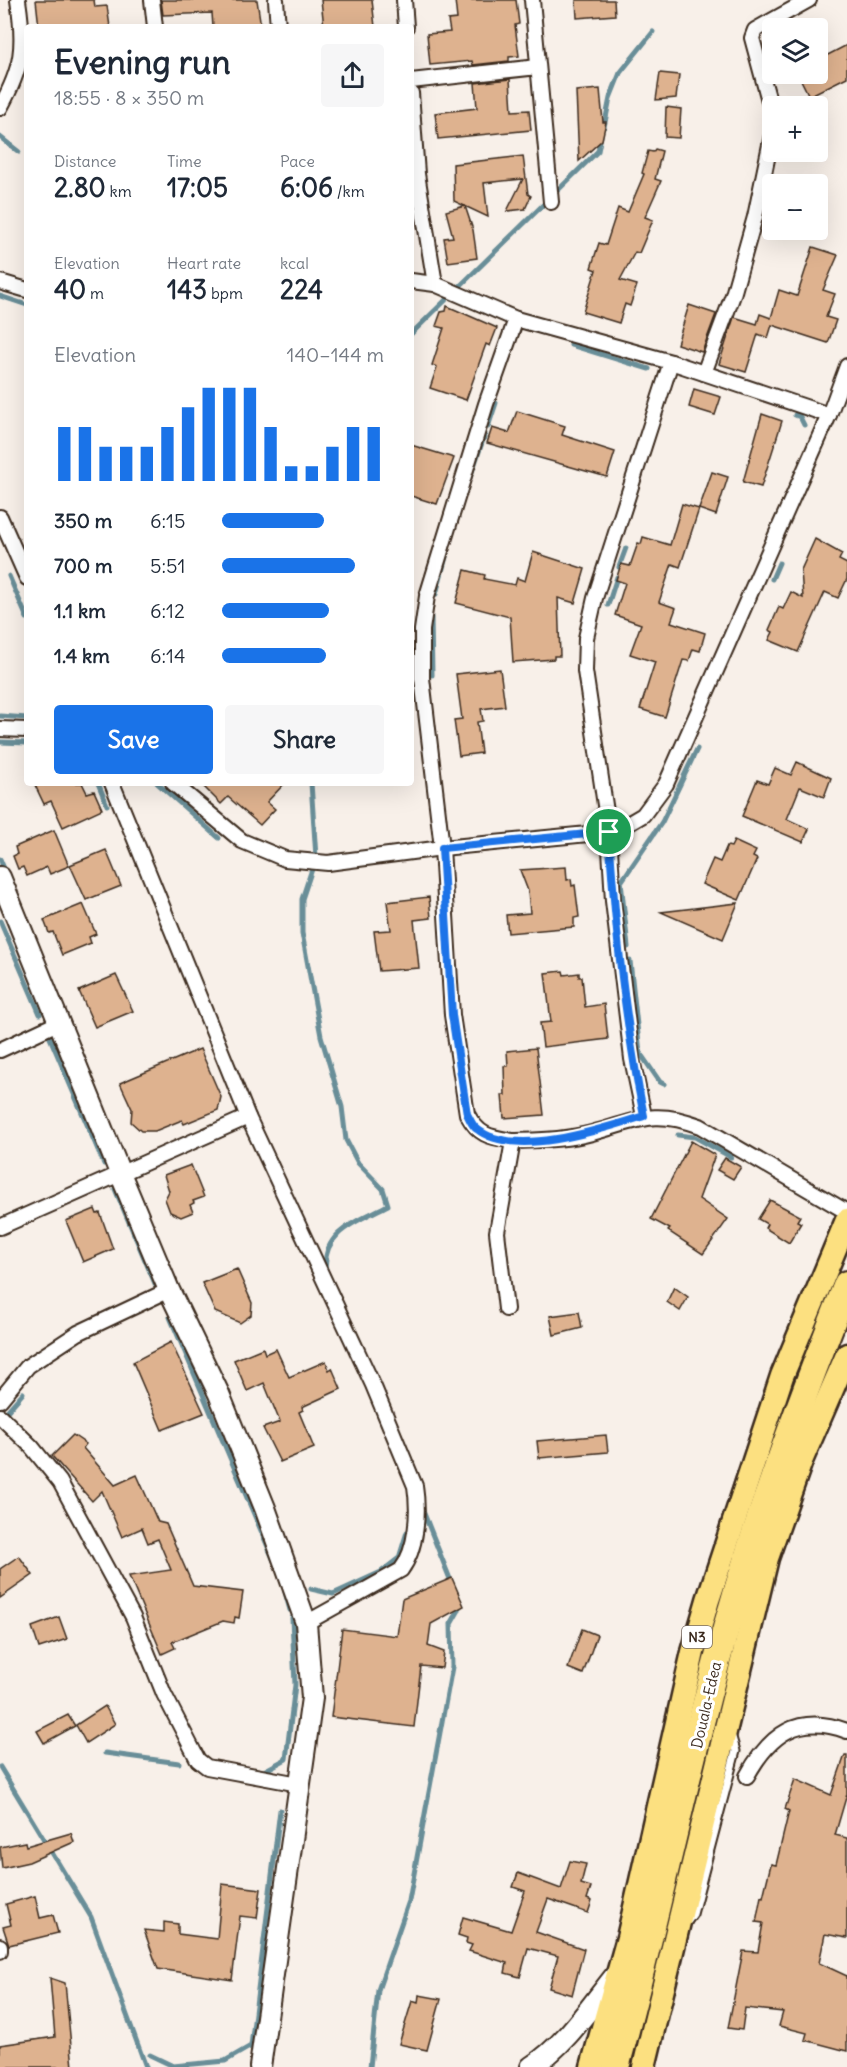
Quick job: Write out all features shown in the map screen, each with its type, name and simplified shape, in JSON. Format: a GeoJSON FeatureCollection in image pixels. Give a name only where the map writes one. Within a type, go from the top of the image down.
{"type":"FeatureCollection","features":[{"type":"Feature","properties":{"kind":"highway","name":"Douala-Edea"},"geometry":{"type":"LineString","coordinates":[[616,2067],[654,1927],[717,1658],[750,1545],[781,1454],[847,1284]]}},
{"type":"Feature","properties":{"kind":"main road"},"geometry":{"type":"LineString","coordinates":[[0,877],[169,1290],[219,1394],[265,1508],[306,1623],[312,1698],[260,2067]]}},
{"type":"Feature","properties":{"kind":"main road","name":"N3"},"geometry":{"type":"LineString","coordinates":[[592,2067],[619,1970],[663,1789],[693,1652],[708,1600],[782,1376],[847,1220]]}},
{"type":"Feature","properties":{"kind":"main road"},"geometry":{"type":"LineString","coordinates":[[644,2067],[767,1558],[801,1461],[847,1355]]}},
{"type":"Feature","properties":{"kind":"main road"},"geometry":{"type":"LineString","coordinates":[[531,2067],[546,2057],[567,2036],[619,1970]]}},
{"type":"Feature","properties":{"kind":"street"},"geometry":{"type":"LineString","coordinates":[[0,108],[14,81],[23,49],[18,0]]}},
{"type":"Feature","properties":{"kind":"street"},"geometry":{"type":"LineString","coordinates":[[152,0],[155,24]]}},
{"type":"Feature","properties":{"kind":"street"},"geometry":{"type":"LineString","coordinates":[[276,0],[278,24]]}},
{"type":"Feature","properties":{"kind":"street"},"geometry":{"type":"LineString","coordinates":[[404,0],[406,24]]}},
{"type":"Feature","properties":{"kind":"street"},"geometry":{"type":"LineString","coordinates":[[532,0],[552,202]]}},
{"type":"Feature","properties":{"kind":"street"},"geometry":{"type":"LineString","coordinates":[[704,374],[737,284],[755,217],[772,135],[772,112],[752,38],[755,30],[809,0]]}},
{"type":"Feature","properties":{"kind":"street"},"geometry":{"type":"LineString","coordinates":[[414,81],[538,67]]}},
{"type":"Feature","properties":{"kind":"street"},"geometry":{"type":"LineString","coordinates":[[414,174],[435,284]]}},
{"type":"Feature","properties":{"kind":"street"},"geometry":{"type":"LineString","coordinates":[[414,281],[435,284],[516,319],[671,362],[829,415]]}},
{"type":"Feature","properties":{"kind":"street"},"geometry":{"type":"LineString","coordinates":[[0,282],[24,289]]}},
{"type":"Feature","properties":{"kind":"street"},"geometry":{"type":"LineString","coordinates":[[516,319],[486,404],[444,539],[427,596],[422,630],[422,678],[442,848],[452,1015],[467,1114],[475,1128],[490,1137],[513,1141],[556,1140],[592,1133],[644,1116],[676,1117],[700,1126],[847,1212]]}},
{"type":"Feature","properties":{"kind":"street"},"geometry":{"type":"LineString","coordinates":[[644,1116],[632,1059],[613,901],[609,832],[585,670],[586,638],[595,598],[671,362]]}},
{"type":"Feature","properties":{"kind":"street"},"geometry":{"type":"LineString","coordinates":[[177,786],[242,841],[285,859],[328,862],[442,848],[609,832],[643,815],[666,784],[829,415],[847,366]]}},
{"type":"Feature","properties":{"kind":"street"},"geometry":{"type":"LineString","coordinates":[[0,517],[24,571]]}},
{"type":"Feature","properties":{"kind":"street"},"geometry":{"type":"LineString","coordinates":[[0,729],[24,730]]}},
{"type":"Feature","properties":{"kind":"street"},"geometry":{"type":"LineString","coordinates":[[113,786],[248,1118],[373,1385],[415,1486],[417,1500],[412,1549],[408,1561],[401,1570],[306,1623]]}},
{"type":"Feature","properties":{"kind":"street"},"geometry":{"type":"LineString","coordinates":[[0,1050],[60,1022]]}},
{"type":"Feature","properties":{"kind":"street"},"geometry":{"type":"LineString","coordinates":[[0,1227],[248,1118]]}},
{"type":"Feature","properties":{"kind":"street"},"geometry":{"type":"LineString","coordinates":[[506,1309],[498,1232],[513,1141]]}},
{"type":"Feature","properties":{"kind":"street"},"geometry":{"type":"LineString","coordinates":[[0,1400],[28,1365],[78,1333],[169,1290]]}},
{"type":"Feature","properties":{"kind":"street"},"geometry":{"type":"LineString","coordinates":[[0,1416],[32,1446],[60,1482],[133,1617],[164,1694],[198,1760],[207,1767],[299,1784]]}},
{"type":"Feature","properties":{"kind":"street"},"geometry":{"type":"LineString","coordinates":[[747,1776],[760,1752],[779,1734],[806,1723],[847,1731]]}},
{"type":"Feature","properties":{"kind":"building"},"geometry":{"type":"Polygon","coordinates":[[[36,0],[94,0],[95,7],[107,6],[110,24],[39,24],[36,0]]]}},
{"type":"Feature","properties":{"kind":"building"},"geometry":{"type":"Polygon","coordinates":[[[161,0],[257,0],[261,24],[213,24],[212,13],[163,15],[161,0]]]}},
{"type":"Feature","properties":{"kind":"building"},"geometry":{"type":"Polygon","coordinates":[[[321,0],[372,0],[375,24],[324,24],[321,0]]]}},
{"type":"Feature","properties":{"kind":"building"},"geometry":{"type":"Polygon","coordinates":[[[455,0],[516,0],[519,24],[515,25],[519,56],[509,57],[509,61],[473,65],[472,61],[430,65],[427,34],[450,32],[448,20],[457,19],[455,0]]]}},
{"type":"Feature","properties":{"kind":"building"},"geometry":{"type":"Polygon","coordinates":[[[576,0],[614,0],[615,15],[577,18],[576,0]]]}},
{"type":"Feature","properties":{"kind":"building"},"geometry":{"type":"Polygon","coordinates":[[[847,45],[847,77],[809,96],[803,84],[828,84],[828,55],[847,45]]]}},
{"type":"Feature","properties":{"kind":"building"},"geometry":{"type":"Polygon","coordinates":[[[660,73],[679,75],[676,98],[656,100],[660,73]]]}},
{"type":"Feature","properties":{"kind":"building"},"geometry":{"type":"Polygon","coordinates":[[[510,79],[512,111],[529,110],[531,130],[438,139],[435,113],[477,108],[475,83],[510,79]]]}},
{"type":"Feature","properties":{"kind":"building"},"geometry":{"type":"Polygon","coordinates":[[[600,89],[603,122],[606,122],[602,140],[579,161],[576,91],[600,89]]]}},
{"type":"Feature","properties":{"kind":"building"},"geometry":{"type":"Polygon","coordinates":[[[666,107],[681,109],[679,138],[665,137],[666,107]]]}},
{"type":"Feature","properties":{"kind":"building"},"geometry":{"type":"Polygon","coordinates":[[[655,149],[662,151],[655,179],[661,181],[645,217],[653,220],[639,253],[635,252],[620,280],[637,285],[630,306],[625,304],[619,323],[583,312],[596,270],[591,268],[599,243],[606,245],[618,208],[628,212],[644,174],[642,173],[648,151],[653,152],[655,149]]]}},
{"type":"Feature","properties":{"kind":"building"},"geometry":{"type":"Polygon","coordinates":[[[523,156],[528,194],[531,196],[525,209],[507,211],[523,179],[484,183],[488,217],[454,201],[453,164],[523,156]]]}},
{"type":"Feature","properties":{"kind":"building"},"geometry":{"type":"Polygon","coordinates":[[[465,206],[473,230],[477,258],[448,262],[444,238],[453,237],[446,211],[465,206]]]}},
{"type":"Feature","properties":{"kind":"building"},"geometry":{"type":"Polygon","coordinates":[[[813,247],[838,255],[823,290],[835,294],[826,317],[836,320],[828,343],[772,325],[768,338],[758,334],[746,372],[719,364],[734,317],[757,324],[760,314],[771,318],[779,290],[797,296],[813,247]]]}},
{"type":"Feature","properties":{"kind":"building"},"geometry":{"type":"Polygon","coordinates":[[[689,305],[716,314],[702,352],[677,344],[689,305]]]}},
{"type":"Feature","properties":{"kind":"building"},"geometry":{"type":"Polygon","coordinates":[[[447,306],[497,328],[490,346],[486,344],[466,400],[430,388],[437,367],[432,365],[444,328],[436,326],[441,312],[446,311],[447,306]]]}},
{"type":"Feature","properties":{"kind":"building"},"geometry":{"type":"Polygon","coordinates":[[[694,389],[721,397],[715,415],[689,407],[694,389]]]}},
{"type":"Feature","properties":{"kind":"building"},"geometry":{"type":"Polygon","coordinates":[[[517,411],[565,426],[562,435],[615,452],[607,477],[487,443],[492,428],[509,433],[517,411]]]}},
{"type":"Feature","properties":{"kind":"building"},"geometry":{"type":"Polygon","coordinates":[[[762,414],[782,421],[761,487],[743,482],[762,414]]]}},
{"type":"Feature","properties":{"kind":"building"},"geometry":{"type":"Polygon","coordinates":[[[414,446],[454,458],[437,504],[414,497],[414,446]]]}},
{"type":"Feature","properties":{"kind":"building"},"geometry":{"type":"Polygon","coordinates":[[[712,472],[728,477],[716,515],[699,509],[712,472]]]}},
{"type":"Feature","properties":{"kind":"building"},"geometry":{"type":"Polygon","coordinates":[[[682,504],[699,509],[680,567],[672,564],[659,602],[676,608],[671,622],[705,633],[700,651],[693,649],[689,661],[683,660],[665,717],[640,709],[655,662],[630,654],[641,624],[615,615],[625,583],[616,580],[621,564],[630,566],[638,543],[641,544],[643,537],[670,545],[682,504]]]}},
{"type":"Feature","properties":{"kind":"building"},"geometry":{"type":"Polygon","coordinates":[[[815,539],[842,554],[839,560],[847,564],[847,579],[838,598],[825,592],[798,652],[769,640],[773,632],[769,630],[779,607],[783,609],[791,592],[803,598],[801,570],[815,539]]]}},
{"type":"Feature","properties":{"kind":"building"},"geometry":{"type":"Polygon","coordinates":[[[533,552],[585,569],[575,603],[558,598],[560,656],[554,656],[554,659],[513,662],[510,617],[456,603],[465,570],[485,575],[484,579],[515,585],[517,578],[525,581],[533,552]]]}},
{"type":"Feature","properties":{"kind":"building"},"geometry":{"type":"Polygon","coordinates":[[[500,669],[505,706],[481,709],[483,721],[477,722],[481,753],[459,756],[454,720],[462,719],[456,674],[500,669]]]}},
{"type":"Feature","properties":{"kind":"building"},"geometry":{"type":"Polygon","coordinates":[[[797,762],[831,778],[824,797],[800,787],[787,819],[809,829],[803,842],[742,816],[757,780],[768,784],[775,768],[791,775],[797,762]]]}},
{"type":"Feature","properties":{"kind":"building"},"geometry":{"type":"Polygon","coordinates":[[[35,786],[84,786],[87,793],[94,791],[102,809],[63,827],[51,801],[44,804],[35,786]]]}},
{"type":"Feature","properties":{"kind":"building"},"geometry":{"type":"Polygon","coordinates":[[[203,786],[282,786],[267,802],[275,809],[260,825],[228,797],[221,804],[203,786]]]}},
{"type":"Feature","properties":{"kind":"building"},"geometry":{"type":"Polygon","coordinates":[[[54,830],[69,866],[50,874],[47,867],[27,876],[23,867],[18,869],[13,856],[17,854],[15,847],[54,830]]]}},
{"type":"Feature","properties":{"kind":"building"},"geometry":{"type":"Polygon","coordinates":[[[734,841],[756,851],[753,857],[757,859],[739,900],[702,884],[713,859],[720,862],[727,846],[731,847],[734,841]]]}},
{"type":"Feature","properties":{"kind":"building"},"geometry":{"type":"Polygon","coordinates":[[[106,850],[121,886],[86,900],[70,865],[106,850]]]}},
{"type":"Feature","properties":{"kind":"building"},"geometry":{"type":"Polygon","coordinates":[[[566,867],[567,880],[571,879],[572,886],[575,885],[579,917],[574,918],[574,927],[508,933],[506,915],[530,913],[528,891],[520,870],[566,867]]]}},
{"type":"Feature","properties":{"kind":"building"},"geometry":{"type":"Polygon","coordinates":[[[429,897],[431,918],[414,920],[419,968],[379,971],[374,931],[391,930],[387,902],[429,897]]]}},
{"type":"Feature","properties":{"kind":"building"},"geometry":{"type":"Polygon","coordinates":[[[738,903],[723,939],[661,912],[738,903]]]}},
{"type":"Feature","properties":{"kind":"building"},"geometry":{"type":"Polygon","coordinates":[[[83,904],[96,934],[89,937],[91,943],[62,955],[53,932],[49,933],[44,920],[83,904]]]}},
{"type":"Feature","properties":{"kind":"building"},"geometry":{"type":"Polygon","coordinates":[[[563,971],[564,975],[579,973],[579,977],[582,977],[585,1007],[604,1004],[608,1039],[543,1047],[540,1023],[551,1022],[545,973],[563,971]]]}},
{"type":"Feature","properties":{"kind":"building"},"geometry":{"type":"Polygon","coordinates":[[[116,975],[133,1011],[95,1027],[79,991],[116,975]]]}},
{"type":"Feature","properties":{"kind":"building"},"geometry":{"type":"Polygon","coordinates":[[[536,1048],[544,1115],[504,1118],[502,1095],[505,1095],[504,1066],[508,1066],[507,1051],[536,1048]]]}},
{"type":"Feature","properties":{"kind":"building"},"geometry":{"type":"Polygon","coordinates":[[[200,1049],[221,1097],[218,1110],[184,1124],[182,1120],[155,1131],[141,1131],[131,1122],[132,1109],[120,1083],[200,1049]]]}},
{"type":"Feature","properties":{"kind":"building"},"geometry":{"type":"Polygon","coordinates":[[[691,1141],[715,1155],[699,1199],[728,1219],[703,1254],[668,1231],[670,1229],[651,1219],[691,1141]]]}},
{"type":"Feature","properties":{"kind":"building"},"geometry":{"type":"Polygon","coordinates":[[[725,1158],[741,1167],[733,1179],[717,1170],[725,1158]]]}},
{"type":"Feature","properties":{"kind":"building"},"geometry":{"type":"Polygon","coordinates":[[[191,1165],[204,1197],[193,1201],[194,1203],[190,1205],[193,1212],[181,1217],[170,1212],[165,1199],[169,1191],[164,1175],[191,1165]]]}},
{"type":"Feature","properties":{"kind":"building"},"geometry":{"type":"Polygon","coordinates":[[[770,1200],[800,1216],[797,1221],[801,1223],[789,1243],[765,1228],[767,1224],[758,1219],[770,1200]]]}},
{"type":"Feature","properties":{"kind":"building"},"geometry":{"type":"Polygon","coordinates":[[[95,1209],[97,1214],[100,1213],[113,1249],[83,1262],[66,1221],[95,1209]]]}},
{"type":"Feature","properties":{"kind":"building"},"geometry":{"type":"Polygon","coordinates":[[[237,1269],[252,1303],[251,1315],[240,1323],[215,1312],[202,1283],[237,1269]]]}},
{"type":"Feature","properties":{"kind":"building"},"geometry":{"type":"Polygon","coordinates":[[[674,1287],[688,1297],[680,1311],[667,1302],[674,1287]]]}},
{"type":"Feature","properties":{"kind":"building"},"geometry":{"type":"Polygon","coordinates":[[[579,1312],[582,1328],[554,1335],[550,1316],[579,1312]]]}},
{"type":"Feature","properties":{"kind":"building"},"geometry":{"type":"Polygon","coordinates":[[[171,1342],[204,1413],[162,1430],[133,1362],[171,1342]]]}},
{"type":"Feature","properties":{"kind":"building"},"geometry":{"type":"Polygon","coordinates":[[[263,1348],[265,1354],[276,1349],[289,1377],[326,1361],[329,1370],[332,1368],[341,1389],[302,1407],[303,1410],[299,1412],[314,1448],[280,1462],[263,1428],[280,1422],[264,1383],[247,1391],[234,1360],[263,1348]]]}},
{"type":"Feature","properties":{"kind":"building"},"geometry":{"type":"Polygon","coordinates":[[[73,1435],[86,1444],[83,1448],[115,1485],[137,1475],[158,1522],[166,1524],[193,1586],[243,1592],[239,1618],[235,1617],[234,1623],[223,1621],[172,1642],[175,1648],[162,1654],[129,1576],[171,1570],[158,1539],[148,1543],[142,1528],[122,1537],[102,1491],[92,1501],[52,1456],[73,1435]]]}},
{"type":"Feature","properties":{"kind":"building"},"geometry":{"type":"Polygon","coordinates":[[[606,1435],[608,1452],[539,1458],[537,1441],[606,1435]]]}},
{"type":"Feature","properties":{"kind":"building"},"geometry":{"type":"Polygon","coordinates":[[[19,1556],[33,1575],[0,1598],[0,1569],[19,1556]]]}},
{"type":"Feature","properties":{"kind":"building"},"geometry":{"type":"Polygon","coordinates":[[[452,1578],[464,1606],[431,1624],[428,1646],[444,1652],[442,1668],[421,1666],[414,1727],[331,1717],[342,1629],[397,1636],[402,1599],[452,1578]]]}},
{"type":"Feature","properties":{"kind":"building"},"geometry":{"type":"Polygon","coordinates":[[[59,1617],[67,1639],[39,1648],[32,1627],[59,1617]]]}},
{"type":"Feature","properties":{"kind":"building"},"geometry":{"type":"Polygon","coordinates":[[[582,1629],[597,1635],[583,1674],[568,1668],[582,1629]]]}},
{"type":"Feature","properties":{"kind":"building"},"geometry":{"type":"Polygon","coordinates":[[[105,1706],[115,1724],[86,1743],[76,1725],[105,1706]]]}},
{"type":"Feature","properties":{"kind":"building"},"geometry":{"type":"Polygon","coordinates":[[[68,1715],[75,1726],[44,1743],[37,1731],[68,1715]]]}},
{"type":"Feature","properties":{"kind":"building"},"geometry":{"type":"Polygon","coordinates":[[[845,1755],[847,1755],[847,1794],[835,1835],[847,1838],[847,1938],[825,1934],[819,1963],[847,1976],[847,2051],[805,2040],[807,2033],[779,2026],[783,2012],[745,2008],[742,2030],[728,2028],[743,1951],[758,1952],[763,1923],[756,1922],[761,1896],[763,1897],[771,1864],[776,1865],[789,1811],[785,1809],[795,1779],[831,1795],[845,1755]]]}},
{"type":"Feature","properties":{"kind":"building"},"geometry":{"type":"Polygon","coordinates":[[[71,1833],[74,1842],[29,1862],[2,1868],[0,1847],[25,1842],[26,1846],[71,1833]]]}},
{"type":"Feature","properties":{"kind":"building"},"geometry":{"type":"Polygon","coordinates":[[[570,1861],[586,1864],[581,1884],[591,1887],[587,1899],[592,1901],[588,1913],[548,1899],[536,1932],[584,1949],[572,1995],[549,1988],[558,1956],[528,1948],[520,1977],[505,1973],[507,1963],[469,1951],[472,1945],[466,1943],[467,1938],[458,1935],[463,1917],[511,1931],[525,1891],[513,1887],[518,1873],[561,1889],[570,1861]]]}},
{"type":"Feature","properties":{"kind":"building"},"geometry":{"type":"Polygon","coordinates":[[[222,1884],[261,1889],[257,1918],[240,1916],[232,1980],[158,1969],[144,1930],[164,1932],[164,1922],[178,1924],[178,1934],[217,1939],[222,1884]]]}},
{"type":"Feature","properties":{"kind":"building"},"geometry":{"type":"Polygon","coordinates":[[[35,1896],[40,1918],[53,1915],[58,1933],[9,1945],[3,1927],[11,1925],[6,1904],[35,1896]]]}},
{"type":"Feature","properties":{"kind":"building"},"geometry":{"type":"Polygon","coordinates":[[[50,1978],[65,1983],[73,2067],[0,2067],[0,2045],[55,2037],[50,1978]]]}},
{"type":"Feature","properties":{"kind":"building"},"geometry":{"type":"Polygon","coordinates":[[[419,1995],[441,1999],[427,2050],[399,2044],[412,2001],[418,2003],[419,1995]]]}},
{"type":"Feature","properties":{"kind":"waterway"},"geometry":{"type":"LineString","coordinates":[[604,127],[610,98],[620,73],[653,32]]}},
{"type":"Feature","properties":{"kind":"waterway"},"geometry":{"type":"LineString","coordinates":[[414,331],[598,151],[601,136]]}},
{"type":"Feature","properties":{"kind":"waterway"},"geometry":{"type":"LineString","coordinates":[[0,137],[19,152]]}},
{"type":"Feature","properties":{"kind":"waterway"},"geometry":{"type":"LineString","coordinates":[[0,296],[24,304]]}},
{"type":"Feature","properties":{"kind":"waterway"},"geometry":{"type":"LineString","coordinates":[[571,345],[649,369]]}},
{"type":"Feature","properties":{"kind":"waterway"},"geometry":{"type":"LineString","coordinates":[[488,427],[496,403]]}},
{"type":"Feature","properties":{"kind":"waterway"},"geometry":{"type":"LineString","coordinates":[[795,415],[800,417],[804,425]]}},
{"type":"Feature","properties":{"kind":"waterway"},"geometry":{"type":"LineString","coordinates":[[470,478],[485,434]]}},
{"type":"Feature","properties":{"kind":"waterway"},"geometry":{"type":"LineString","coordinates":[[619,567],[626,548]]}},
{"type":"Feature","properties":{"kind":"waterway"},"geometry":{"type":"LineString","coordinates":[[436,594],[447,553]]}},
{"type":"Feature","properties":{"kind":"waterway"},"geometry":{"type":"LineString","coordinates":[[772,579],[779,563]]}},
{"type":"Feature","properties":{"kind":"waterway"},"geometry":{"type":"LineString","coordinates":[[9,576],[24,611]]}},
{"type":"Feature","properties":{"kind":"waterway"},"geometry":{"type":"LineString","coordinates":[[608,605],[617,577]]}},
{"type":"Feature","properties":{"kind":"waterway"},"geometry":{"type":"LineString","coordinates":[[431,617],[432,675]]}},
{"type":"Feature","properties":{"kind":"waterway"},"geometry":{"type":"LineString","coordinates":[[0,716],[24,718]]}},
{"type":"Feature","properties":{"kind":"waterway"},"geometry":{"type":"LineString","coordinates":[[0,742],[24,743]]}},
{"type":"Feature","properties":{"kind":"waterway"},"geometry":{"type":"LineString","coordinates":[[628,947],[621,882],[662,822],[697,749]]}},
{"type":"Feature","properties":{"kind":"waterway"},"geometry":{"type":"LineString","coordinates":[[99,786],[107,805]]}},
{"type":"Feature","properties":{"kind":"waterway"},"geometry":{"type":"LineString","coordinates":[[160,786],[219,838]]}},
{"type":"Feature","properties":{"kind":"waterway"},"geometry":{"type":"LineString","coordinates":[[311,786],[316,857],[302,899],[302,933],[321,1036],[342,1107],[346,1140],[358,1163],[383,1189],[388,1205],[354,1223],[335,1237],[326,1258],[326,1272]]}},
{"type":"Feature","properties":{"kind":"waterway"},"geometry":{"type":"LineString","coordinates":[[0,859],[5,871]]}},
{"type":"Feature","properties":{"kind":"waterway"},"geometry":{"type":"LineString","coordinates":[[0,921],[40,1014]]}},
{"type":"Feature","properties":{"kind":"waterway"},"geometry":{"type":"LineString","coordinates":[[630,961],[640,1053],[660,1082],[664,1084]]}},
{"type":"Feature","properties":{"kind":"waterway"},"geometry":{"type":"LineString","coordinates":[[48,1033],[104,1164]]}},
{"type":"Feature","properties":{"kind":"waterway"},"geometry":{"type":"LineString","coordinates":[[678,1135],[695,1137],[731,1157]]}},
{"type":"Feature","properties":{"kind":"waterway"},"geometry":{"type":"LineString","coordinates":[[115,1189],[159,1293]]}},
{"type":"Feature","properties":{"kind":"waterway"},"geometry":{"type":"LineString","coordinates":[[170,1317],[274,1561]]}},
{"type":"Feature","properties":{"kind":"waterway"},"geometry":{"type":"LineString","coordinates":[[2,1417],[23,1393]]}},
{"type":"Feature","properties":{"kind":"waterway"},"geometry":{"type":"LineString","coordinates":[[421,1506],[452,1584]]}},
{"type":"Feature","properties":{"kind":"waterway"},"geometry":{"type":"LineString","coordinates":[[311,1589],[333,1594],[381,1572],[399,1558],[407,1532]]}},
{"type":"Feature","properties":{"kind":"waterway"},"geometry":{"type":"LineString","coordinates":[[285,1592],[290,1610]]}},
{"type":"Feature","properties":{"kind":"waterway"},"geometry":{"type":"LineString","coordinates":[[370,2067],[378,1990],[409,1901],[452,1667],[451,1624],[459,1610],[458,1604]]}},
{"type":"Feature","properties":{"kind":"waterway"},"geometry":{"type":"LineString","coordinates":[[258,1771],[264,1771],[286,1759],[295,1685],[292,1618]]}},
{"type":"Feature","properties":{"kind":"waterway"},"geometry":{"type":"LineString","coordinates":[[105,1753],[179,1763]]}},
{"type":"Feature","properties":{"kind":"waterway"},"geometry":{"type":"LineString","coordinates":[[0,1767],[91,1917],[146,2067]]}},
{"type":"Feature","properties":{"kind":"waterway"},"geometry":{"type":"LineString","coordinates":[[150,2055],[173,2066],[225,2061],[251,2046],[280,1810]]}},
{"type":"Feature","properties":{"kind":"route"},"geometry":{"type":"LineString","coordinates":[[609,832],[613,901],[632,1059],[644,1116],[592,1133],[556,1140],[513,1141],[490,1137],[475,1128],[467,1114],[452,1015],[442,848],[609,832]]}}]}
